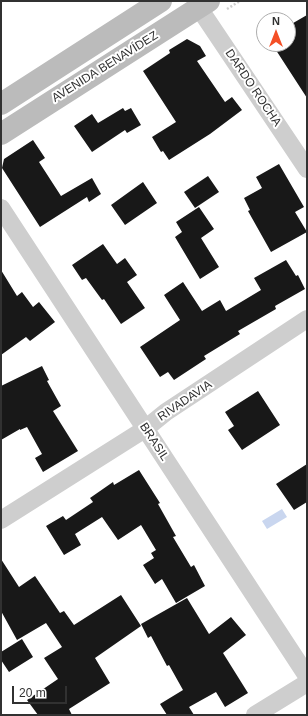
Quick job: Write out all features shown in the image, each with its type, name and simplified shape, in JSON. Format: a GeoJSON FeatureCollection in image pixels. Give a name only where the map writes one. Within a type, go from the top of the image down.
{"type":"FeatureCollection","features":[{"type":"Feature","properties":{"kind":"main road","name":"AVENIDA BENAVÍDEZ"},"geometry":{"type":"LineString","coordinates":[[1,104],[161,1]]}},
{"type":"Feature","properties":{"kind":"main road","name":"AVENIDA BENAVÍDEZ"},"geometry":{"type":"LineString","coordinates":[[1,134],[204,4]]}},
{"type":"Feature","properties":{"kind":"street","name":"DARDO ROCHA"},"geometry":{"type":"LineString","coordinates":[[204,4],[307,169]]}},
{"type":"Feature","properties":{"kind":"street","name":"BRASIL"},"geometry":{"type":"LineString","coordinates":[[1,208],[307,676]]}},
{"type":"Feature","properties":{"kind":"street","name":"RIVADAVIA"},"geometry":{"type":"LineString","coordinates":[[1,520],[145,429],[166,412],[307,319]]}},
{"type":"Feature","properties":{"kind":"street"},"geometry":{"type":"LineString","coordinates":[[255,715],[307,683]]}},
{"type":"Feature","properties":{"kind":"water"},"geometry":{"type":"Polygon","coordinates":[[[282,509],[287,517],[267,529],[262,521],[282,509]]]}},
{"type":"Feature","properties":{"kind":"building"},"geometry":{"type":"Polygon","coordinates":[[[307,15],[307,98],[277,52],[296,52],[296,21],[307,15]]]}},
{"type":"Feature","properties":{"kind":"building"},"geometry":{"type":"Polygon","coordinates":[[[187,39],[200,46],[206,56],[197,61],[225,102],[232,97],[242,110],[210,134],[169,160],[163,151],[161,152],[152,137],[176,122],[143,71],[170,53],[169,50],[187,39]]]}},
{"type":"Feature","properties":{"kind":"building"},"geometry":{"type":"Polygon","coordinates":[[[123,108],[125,111],[131,108],[141,125],[127,133],[125,130],[92,152],[74,126],[92,114],[98,123],[123,108]]]}},
{"type":"Feature","properties":{"kind":"building"},"geometry":{"type":"Polygon","coordinates":[[[33,140],[45,158],[39,162],[61,196],[92,178],[101,194],[89,202],[87,197],[40,227],[2,168],[4,159],[33,140]]]}},
{"type":"Feature","properties":{"kind":"building"},"geometry":{"type":"Polygon","coordinates":[[[279,164],[304,207],[295,212],[307,232],[271,252],[248,211],[250,210],[244,198],[262,188],[256,177],[279,164]]]}},
{"type":"Feature","properties":{"kind":"building"},"geometry":{"type":"Polygon","coordinates":[[[208,176],[219,192],[195,208],[184,192],[208,176]]]}},
{"type":"Feature","properties":{"kind":"building"},"geometry":{"type":"Polygon","coordinates":[[[143,182],[157,203],[125,225],[111,205],[143,182]]]}},
{"type":"Feature","properties":{"kind":"building"},"geometry":{"type":"Polygon","coordinates":[[[199,207],[214,229],[201,238],[219,267],[200,279],[175,237],[182,232],[176,222],[199,207]]]}},
{"type":"Feature","properties":{"kind":"building"},"geometry":{"type":"Polygon","coordinates":[[[103,244],[117,264],[125,258],[137,275],[127,282],[145,308],[121,324],[104,299],[102,300],[86,278],[82,280],[72,265],[103,244]]]}},
{"type":"Feature","properties":{"kind":"building"},"geometry":{"type":"Polygon","coordinates":[[[286,260],[296,276],[298,275],[305,289],[275,306],[276,309],[238,331],[240,334],[204,356],[206,359],[174,380],[168,372],[160,377],[140,347],[180,320],[164,295],[183,282],[202,311],[220,300],[226,311],[261,290],[254,278],[286,260]]]}},
{"type":"Feature","properties":{"kind":"building"},"geometry":{"type":"Polygon","coordinates":[[[1,270],[17,296],[22,292],[33,307],[39,302],[55,322],[30,341],[26,337],[1,355],[1,270]]]}},
{"type":"Feature","properties":{"kind":"building"},"geometry":{"type":"Polygon","coordinates":[[[42,366],[49,380],[47,381],[61,406],[53,411],[78,451],[43,472],[35,458],[42,454],[27,427],[20,429],[1,440],[1,386],[42,366]]]}},
{"type":"Feature","properties":{"kind":"building"},"geometry":{"type":"Polygon","coordinates":[[[258,391],[280,425],[242,450],[228,430],[234,426],[225,412],[258,391]]]}},
{"type":"Feature","properties":{"kind":"building"},"geometry":{"type":"Polygon","coordinates":[[[307,464],[307,502],[294,510],[276,484],[307,464]]]}},
{"type":"Feature","properties":{"kind":"building"},"geometry":{"type":"Polygon","coordinates":[[[139,470],[160,503],[158,504],[176,536],[173,537],[191,567],[194,565],[205,586],[176,603],[162,579],[155,584],[143,565],[154,558],[151,553],[156,550],[141,525],[118,540],[102,517],[75,534],[81,545],[64,555],[46,526],[63,516],[66,520],[93,502],[90,498],[113,482],[114,485],[139,470]]]}},
{"type":"Feature","properties":{"kind":"building"},"geometry":{"type":"Polygon","coordinates":[[[1,559],[19,587],[35,576],[60,613],[64,611],[74,625],[121,595],[141,626],[95,658],[110,683],[69,709],[72,715],[38,715],[27,700],[58,679],[44,658],[62,647],[46,623],[17,640],[1,611],[1,559]]]}},
{"type":"Feature","properties":{"kind":"building"},"geometry":{"type":"Polygon","coordinates":[[[187,598],[209,634],[231,617],[246,635],[223,653],[248,693],[225,707],[216,692],[189,707],[194,715],[167,715],[160,704],[183,690],[169,665],[167,666],[151,636],[148,638],[141,624],[187,598]]]}},
{"type":"Feature","properties":{"kind":"building"},"geometry":{"type":"Polygon","coordinates":[[[22,639],[33,657],[9,672],[1,660],[1,652],[22,639]]]}}]}
